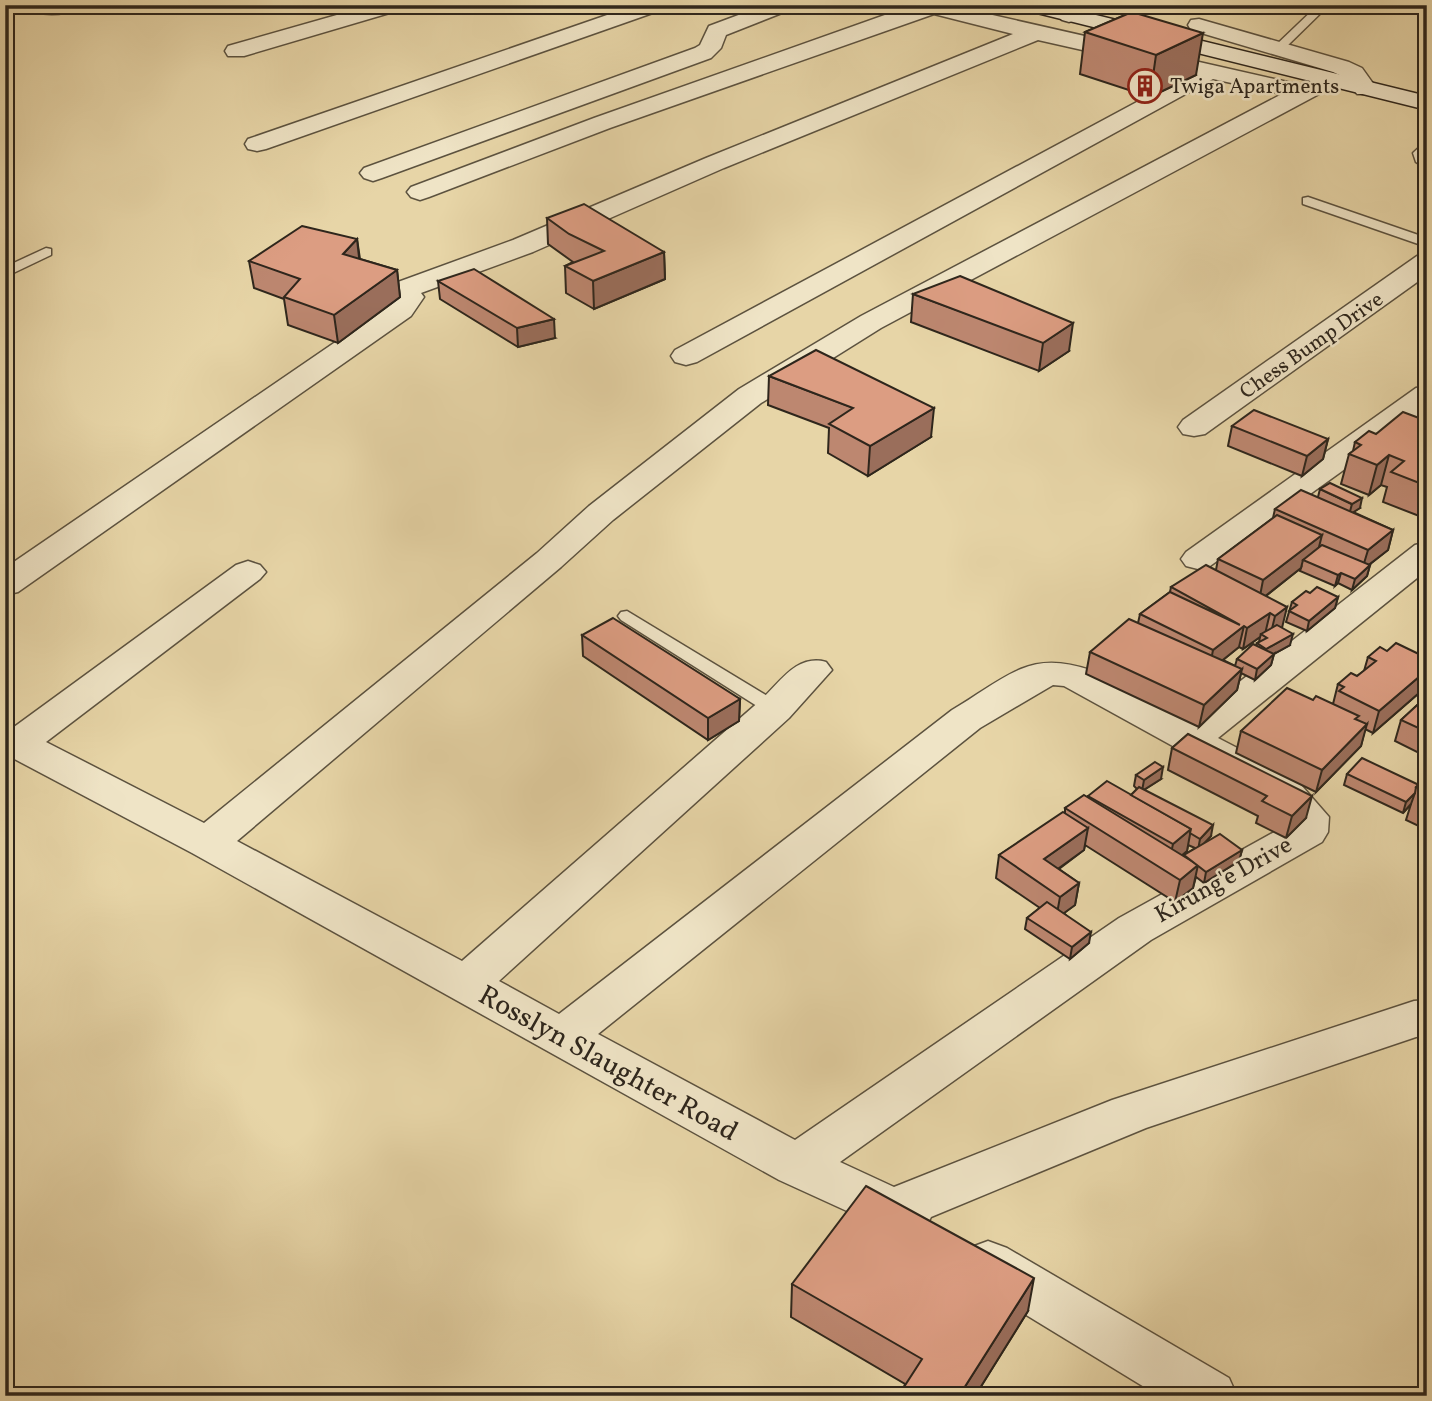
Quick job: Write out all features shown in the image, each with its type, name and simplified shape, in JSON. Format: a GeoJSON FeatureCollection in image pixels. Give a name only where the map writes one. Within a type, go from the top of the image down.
{"type":"FeatureCollection","features":[{"type":"Feature","properties":{"kind":"street"},"geometry":{"type":"LineString","coordinates":[[43,8],[76,5]]}},
{"type":"Feature","properties":{"kind":"street"},"geometry":{"type":"LineString","coordinates":[[236,51],[396,5]]}},
{"type":"Feature","properties":{"kind":"street"},"geometry":{"type":"LineString","coordinates":[[257,144],[657,5]]}},
{"type":"Feature","properties":{"kind":"street"},"geometry":{"type":"LineString","coordinates":[[373,173],[703,53],[710,48],[717,31],[785,5]]}},
{"type":"Feature","properties":{"kind":"street"},"geometry":{"type":"LineString","coordinates":[[1028,5],[1154,37],[1317,86]]}},
{"type":"Feature","properties":{"kind":"street"},"geometry":{"type":"LineString","coordinates":[[1069,16],[1099,5]]}},
{"type":"Feature","properties":{"kind":"street"},"geometry":{"type":"LineString","coordinates":[[420,192],[927,6],[1035,33],[1211,71],[1317,86],[1365,89],[1427,103]]}},
{"type":"Feature","properties":{"kind":"street"},"geometry":{"type":"LineString","coordinates":[[1154,37],[1199,24],[1231,10]]}},
{"type":"Feature","properties":{"kind":"street"},"geometry":{"type":"LineString","coordinates":[[1199,24],[1341,66],[1354,73],[1365,89]]}},
{"type":"Feature","properties":{"kind":"street"},"geometry":{"type":"LineString","coordinates":[[5,584],[401,310],[410,297],[403,284],[523,246],[715,163],[1035,33]]}},
{"type":"Feature","properties":{"kind":"street"},"geometry":{"type":"LineString","coordinates":[[686,356],[1211,71]]}},
{"type":"Feature","properties":{"kind":"street"},"geometry":{"type":"LineString","coordinates":[[207,843],[549,560],[601,513],[750,396],[871,322],[1317,86]]}},
{"type":"Feature","properties":{"kind":"street","name":"Chess Bump Drive"},"geometry":{"type":"LineString","coordinates":[[1194,427],[1427,262]]}},
{"type":"Feature","properties":{"kind":"street"},"geometry":{"type":"LineString","coordinates":[[1198,559],[1427,396]]}},
{"type":"Feature","properties":{"kind":"street"},"geometry":{"type":"LineString","coordinates":[[562,1037],[756,887],[966,719],[1035,677],[1053,673],[1074,676],[1191,740],[1427,552]]}},
{"type":"Feature","properties":{"kind":"street"},"geometry":{"type":"LineString","coordinates":[[12,740],[248,572]]}},
{"type":"Feature","properties":{"kind":"street"},"geometry":{"type":"LineString","coordinates":[[466,984],[775,709],[813,670]]}},
{"type":"Feature","properties":{"kind":"street","name":"Rosslyn Slaughter Road"},"geometry":{"type":"LineString","coordinates":[[12,740],[207,843],[797,1165],[895,1209],[1209,1396]]}},
{"type":"Feature","properties":{"kind":"street","name":"Kirung'e Drive"},"geometry":{"type":"LineString","coordinates":[[797,1165],[1135,929],[1307,832],[1308,817],[1281,788],[1191,740]]}},
{"type":"Feature","properties":{"kind":"street"},"geometry":{"type":"LineString","coordinates":[[895,1209],[1129,1114],[1427,1018]]}},
{"type":"Feature","properties":{"kind":"lane"},"geometry":{"type":"LineString","coordinates":[[1279,48],[1324,5]]}},
{"type":"Feature","properties":{"kind":"lane"},"geometry":{"type":"LineString","coordinates":[[1427,144],[1419,153],[1420,159],[1427,165]]}},
{"type":"Feature","properties":{"kind":"lane"},"geometry":{"type":"LineString","coordinates":[[1308,201],[1427,243]]}},
{"type":"Feature","properties":{"kind":"lane"},"geometry":{"type":"LineString","coordinates":[[5,273],[46,252]]}},
{"type":"Feature","properties":{"kind":"lane"},"geometry":{"type":"LineString","coordinates":[[627,615],[775,709]]}},
{"type":"Feature","properties":{"kind":"building"},"geometry":{"type":"Polygon","coordinates":[[[1132,12],[1203,33],[1156,55],[1085,32],[1132,12]]]}},
{"type":"Feature","properties":{"kind":"building"},"geometry":{"type":"Polygon","coordinates":[[[584,204],[664,252],[593,281],[565,266],[604,251],[569,234],[547,218],[584,204]]]}},
{"type":"Feature","properties":{"kind":"building"},"geometry":{"type":"Polygon","coordinates":[[[302,226],[357,239],[343,254],[397,270],[334,315],[284,297],[300,279],[249,261],[302,226]]]}},
{"type":"Feature","properties":{"kind":"building"},"geometry":{"type":"Polygon","coordinates":[[[474,269],[554,319],[517,328],[438,281],[474,269]]]}},
{"type":"Feature","properties":{"kind":"building"},"geometry":{"type":"Polygon","coordinates":[[[960,276],[1073,323],[1043,343],[913,294],[960,276]]]}},
{"type":"Feature","properties":{"kind":"building"},"geometry":{"type":"Polygon","coordinates":[[[816,350],[934,408],[870,446],[829,424],[853,408],[769,376],[816,350]]]}},
{"type":"Feature","properties":{"kind":"building"},"geometry":{"type":"Polygon","coordinates":[[[1254,410],[1328,439],[1307,456],[1232,426],[1254,410]]]}},
{"type":"Feature","properties":{"kind":"building"},"geometry":{"type":"Polygon","coordinates":[[[1403,412],[1427,421],[1427,486],[1391,472],[1404,461],[1389,455],[1377,465],[1349,454],[1361,445],[1355,442],[1369,431],[1376,434],[1403,412]]]}},
{"type":"Feature","properties":{"kind":"building"},"geometry":{"type":"Polygon","coordinates":[[[1330,483],[1362,498],[1352,504],[1320,489],[1330,483]]]}},
{"type":"Feature","properties":{"kind":"building"},"geometry":{"type":"Polygon","coordinates":[[[1301,490],[1393,530],[1368,550],[1275,509],[1301,490]]]}},
{"type":"Feature","properties":{"kind":"building"},"geometry":{"type":"Polygon","coordinates":[[[1277,515],[1322,535],[1263,580],[1218,559],[1277,515]]]}},
{"type":"Feature","properties":{"kind":"building"},"geometry":{"type":"Polygon","coordinates":[[[1322,545],[1370,565],[1355,579],[1303,560],[1322,545]]]}},
{"type":"Feature","properties":{"kind":"building"},"geometry":{"type":"Polygon","coordinates":[[[1206,565],[1287,607],[1275,616],[1270,613],[1247,628],[1244,626],[1213,650],[1140,614],[1170,592],[1240,625],[1171,587],[1206,565]]]}},
{"type":"Feature","properties":{"kind":"building"},"geometry":{"type":"Polygon","coordinates":[[[1317,587],[1338,597],[1309,621],[1289,611],[1297,605],[1292,602],[1306,591],[1310,593],[1317,587]]]}},
{"type":"Feature","properties":{"kind":"building"},"geometry":{"type":"Polygon","coordinates":[[[613,618],[740,699],[708,718],[582,635],[613,618]]]}},
{"type":"Feature","properties":{"kind":"building"},"geometry":{"type":"Polygon","coordinates":[[[1129,619],[1242,669],[1204,705],[1090,652],[1129,619]]]}},
{"type":"Feature","properties":{"kind":"building"},"geometry":{"type":"Polygon","coordinates":[[[1277,625],[1293,634],[1266,649],[1257,643],[1267,638],[1261,634],[1277,625]]]}},
{"type":"Feature","properties":{"kind":"building"},"geometry":{"type":"Polygon","coordinates":[[[1396,643],[1427,658],[1427,670],[1379,711],[1339,691],[1344,687],[1338,684],[1351,673],[1357,676],[1376,661],[1368,657],[1380,647],[1387,651],[1396,643]]]}},
{"type":"Feature","properties":{"kind":"building"},"geometry":{"type":"Polygon","coordinates":[[[1253,644],[1274,654],[1257,669],[1237,659],[1253,644]]]}},
{"type":"Feature","properties":{"kind":"building"},"geometry":{"type":"Polygon","coordinates":[[[1287,688],[1313,700],[1316,696],[1359,716],[1355,719],[1367,724],[1322,770],[1241,731],[1287,688]]]}},
{"type":"Feature","properties":{"kind":"building"},"geometry":{"type":"Polygon","coordinates":[[[1427,696],[1427,732],[1401,720],[1427,696]]]}},
{"type":"Feature","properties":{"kind":"building"},"geometry":{"type":"Polygon","coordinates":[[[1188,734],[1312,796],[1292,816],[1262,801],[1267,796],[1172,748],[1188,734]]]}},
{"type":"Feature","properties":{"kind":"building"},"geometry":{"type":"Polygon","coordinates":[[[1362,758],[1419,785],[1415,793],[1406,802],[1347,774],[1362,758]]]}},
{"type":"Feature","properties":{"kind":"building"},"geometry":{"type":"Polygon","coordinates":[[[1155,762],[1163,767],[1144,780],[1136,775],[1155,762]]]}},
{"type":"Feature","properties":{"kind":"building"},"geometry":{"type":"Polygon","coordinates":[[[1427,777],[1427,793],[1416,787],[1427,777]]]}},
{"type":"Feature","properties":{"kind":"building"},"geometry":{"type":"Polygon","coordinates":[[[1107,781],[1191,829],[1173,844],[1088,796],[1107,781]]]}},
{"type":"Feature","properties":{"kind":"building"},"geometry":{"type":"Polygon","coordinates":[[[1139,787],[1213,825],[1200,839],[1190,833],[1191,829],[1131,795],[1139,787]]]}},
{"type":"Feature","properties":{"kind":"building"},"geometry":{"type":"Polygon","coordinates":[[[1084,795],[1198,865],[1180,880],[1065,808],[1084,795]]]}},
{"type":"Feature","properties":{"kind":"building"},"geometry":{"type":"Polygon","coordinates":[[[1063,812],[1088,828],[1044,859],[1079,883],[1060,897],[999,855],[1063,812]]]}},
{"type":"Feature","properties":{"kind":"building"},"geometry":{"type":"Polygon","coordinates":[[[1220,834],[1242,850],[1206,872],[1184,855],[1220,834]]]}},
{"type":"Feature","properties":{"kind":"building"},"geometry":{"type":"Polygon","coordinates":[[[1047,902],[1091,932],[1072,947],[1027,918],[1047,902]]]}},
{"type":"Feature","properties":{"kind":"building"},"geometry":{"type":"Polygon","coordinates":[[[866,1186],[1034,1278],[959,1396],[918,1396],[904,1387],[922,1359],[792,1284],[866,1186]]]}},
{"type":"Feature","properties":{"kind":"place","name":"Twiga Apartments"},"geometry":{"type":"Point","coordinates":[1145,86]}}]}
